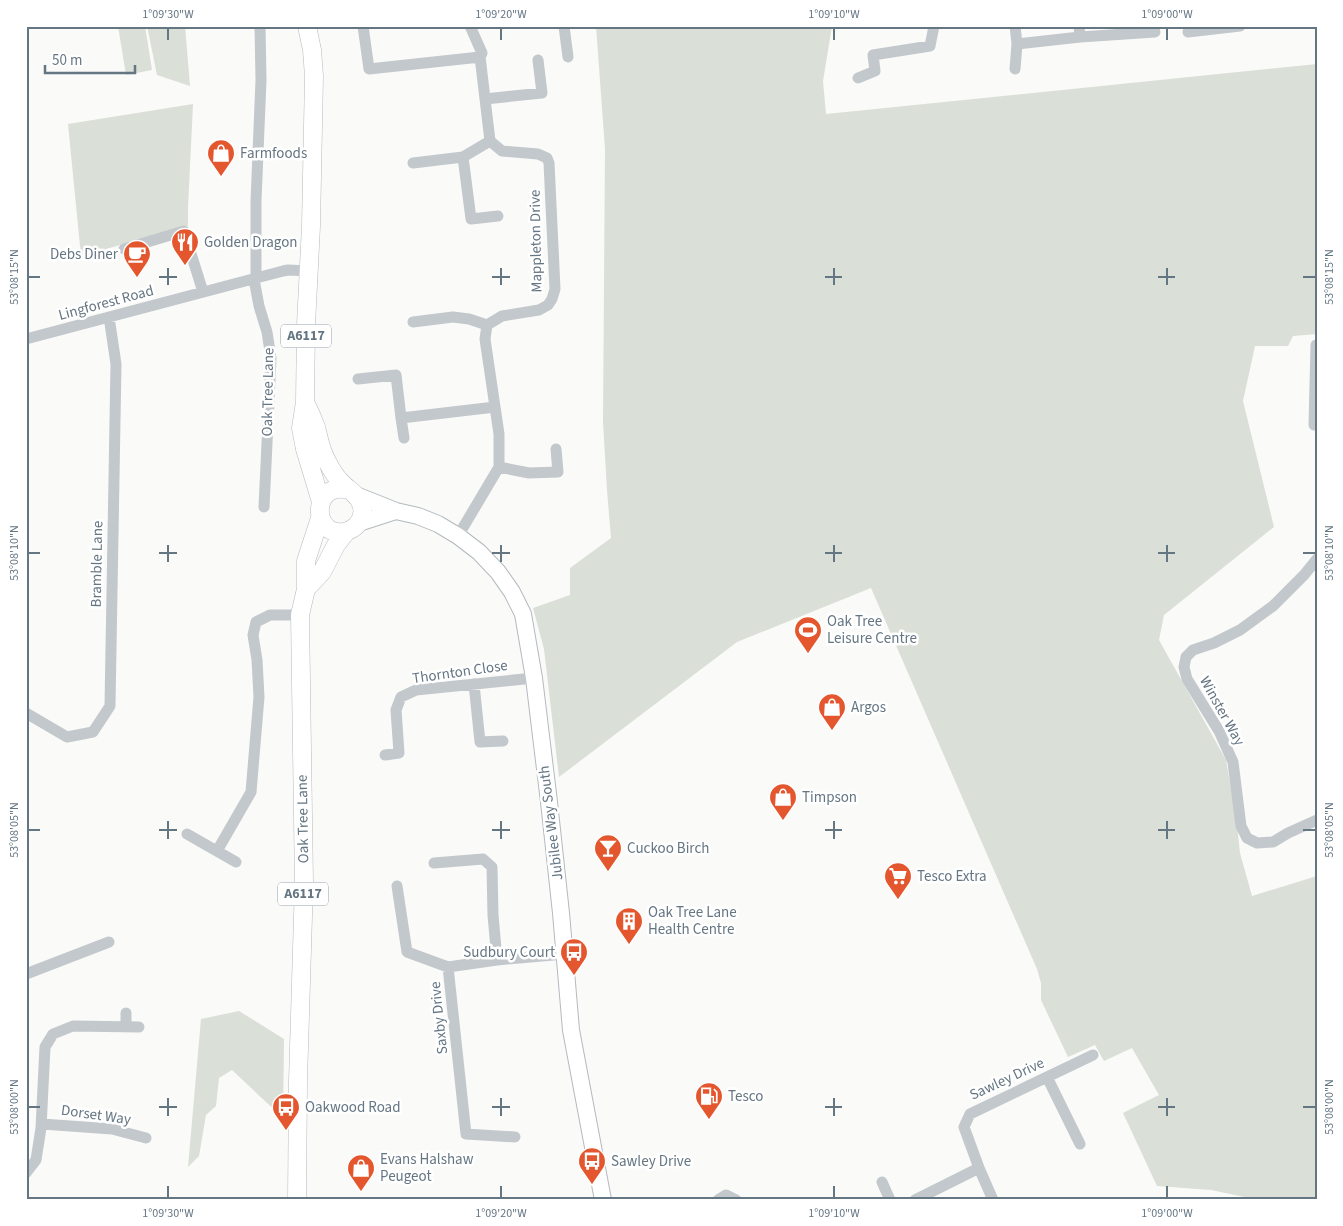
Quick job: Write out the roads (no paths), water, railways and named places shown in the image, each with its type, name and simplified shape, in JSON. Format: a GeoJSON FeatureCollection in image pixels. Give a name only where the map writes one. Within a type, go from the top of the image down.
{"type":"FeatureCollection","features":[{"type":"Feature","properties":{"kind":"main road","name":"A6117"},"geometry":{"type":"LineString","coordinates":[[307,26],[312,50],[314,76],[305,402],[301,428],[321,510]]}},
{"type":"Feature","properties":{"kind":"main road","name":"A6117"},"geometry":{"type":"LineString","coordinates":[[305,402],[315,425],[326,461],[339,481],[361,501],[363,508],[362,516],[353,527]]}},
{"type":"Feature","properties":{"kind":"main road"},"geometry":{"type":"LineString","coordinates":[[353,492],[343,488],[330,492],[324,496],[321,510],[328,528],[334,531],[353,527]]}},
{"type":"Feature","properties":{"kind":"main road","name":"Oak Tree Lane"},"geometry":{"type":"LineString","coordinates":[[297,1200],[298,1082],[304,883],[300,615],[306,589],[306,561],[321,510]]}},
{"type":"Feature","properties":{"kind":"main road","name":"Oak Tree Lane"},"geometry":{"type":"LineString","coordinates":[[306,589],[322,572],[336,545],[353,527]]}},
{"type":"Feature","properties":{"kind":"street","name":"Oak Tree Lane"},"geometry":{"type":"LineString","coordinates":[[260,26],[261,80],[255,279],[271,358],[264,507]]}},
{"type":"Feature","properties":{"kind":"street"},"geometry":{"type":"LineString","coordinates":[[363,26],[369,69],[480,57]]}},
{"type":"Feature","properties":{"kind":"street"},"geometry":{"type":"LineString","coordinates":[[413,163],[463,157],[490,141],[480,57],[482,53],[470,26]]}},
{"type":"Feature","properties":{"kind":"street"},"geometry":{"type":"LineString","coordinates":[[564,26],[568,57]]}},
{"type":"Feature","properties":{"kind":"street"},"geometry":{"type":"LineString","coordinates":[[858,78],[874,71],[873,55],[930,46],[934,26]]}},
{"type":"Feature","properties":{"kind":"street"},"geometry":{"type":"LineString","coordinates":[[1015,26],[1017,44],[1015,69]]}},
{"type":"Feature","properties":{"kind":"street"},"geometry":{"type":"LineString","coordinates":[[1188,32],[1240,26]]}},
{"type":"Feature","properties":{"kind":"street"},"geometry":{"type":"LineString","coordinates":[[1017,44],[1080,32],[1155,32]]}},
{"type":"Feature","properties":{"kind":"street"},"geometry":{"type":"LineString","coordinates":[[485,99],[542,94],[538,60]]}},
{"type":"Feature","properties":{"kind":"street","name":"Mappleton Drive"},"geometry":{"type":"LineString","coordinates":[[487,325],[502,316],[539,310],[548,306],[555,289],[549,163],[547,158],[538,154],[502,151],[490,141]]}},
{"type":"Feature","properties":{"kind":"street"},"geometry":{"type":"LineString","coordinates":[[463,157],[471,219],[498,216]]}},
{"type":"Feature","properties":{"kind":"street"},"geometry":{"type":"LineString","coordinates":[[124,249],[184,231],[203,292]]}},
{"type":"Feature","properties":{"kind":"street","name":"Lingforest Road"},"geometry":{"type":"LineString","coordinates":[[26,340],[288,270],[309,271]]}},
{"type":"Feature","properties":{"kind":"street","name":"Bramble Lane"},"geometry":{"type":"LineString","coordinates":[[26,713],[67,737],[93,732],[110,706],[116,364],[109,317]]}},
{"type":"Feature","properties":{"kind":"street"},"geometry":{"type":"LineString","coordinates":[[413,322],[453,317],[469,319],[487,325],[485,339],[498,434],[499,467],[458,536]]}},
{"type":"Feature","properties":{"kind":"street"},"geometry":{"type":"LineString","coordinates":[[1314,425],[1316,345]]}},
{"type":"Feature","properties":{"kind":"street"},"geometry":{"type":"LineString","coordinates":[[358,379],[396,375],[404,438]]}},
{"type":"Feature","properties":{"kind":"street"},"geometry":{"type":"LineString","coordinates":[[401,418],[495,407]]}},
{"type":"Feature","properties":{"kind":"street"},"geometry":{"type":"LineString","coordinates":[[499,467],[529,473],[558,472],[556,450]]}},
{"type":"Feature","properties":{"kind":"street","name":"Jubilee Way South"},"geometry":{"type":"LineString","coordinates":[[353,492],[396,511],[418,516],[438,524],[458,536],[479,552],[498,572],[512,592],[523,614],[534,678],[572,1030],[603,1200]]}},
{"type":"Feature","properties":{"kind":"street"},"geometry":{"type":"LineString","coordinates":[[353,527],[396,511]]}},
{"type":"Feature","properties":{"kind":"street","name":"Winster Way"},"geometry":{"type":"LineString","coordinates":[[1317,559],[1273,606],[1240,630],[1214,643],[1192,650],[1186,657],[1184,667],[1187,679],[1219,731],[1232,762],[1241,826],[1247,838],[1257,843],[1273,842],[1317,820]]}},
{"type":"Feature","properties":{"kind":"street"},"geometry":{"type":"LineString","coordinates":[[217,851],[251,792],[259,697],[257,660],[253,635],[256,622],[270,615],[300,615]]}},
{"type":"Feature","properties":{"kind":"street","name":"Thornton Close"},"geometry":{"type":"LineString","coordinates":[[385,754],[399,753],[396,710],[402,696],[416,690],[534,678]]}},
{"type":"Feature","properties":{"kind":"street"},"geometry":{"type":"LineString","coordinates":[[474,684],[480,742],[503,741]]}},
{"type":"Feature","properties":{"kind":"street"},"geometry":{"type":"LineString","coordinates":[[187,834],[236,862]]}},
{"type":"Feature","properties":{"kind":"street"},"geometry":{"type":"LineString","coordinates":[[434,863],[483,859],[492,867],[493,915],[497,960]]}},
{"type":"Feature","properties":{"kind":"street"},"geometry":{"type":"LineString","coordinates":[[397,886],[407,952],[448,967]]}},
{"type":"Feature","properties":{"kind":"street"},"geometry":{"type":"LineString","coordinates":[[26,974],[109,942]]}},
{"type":"Feature","properties":{"kind":"street","name":"Saxby Drive"},"geometry":{"type":"LineString","coordinates":[[515,1137],[466,1134],[448,967],[497,960],[565,954]]}},
{"type":"Feature","properties":{"kind":"street"},"geometry":{"type":"LineString","coordinates":[[126,1013],[126,1027]]}},
{"type":"Feature","properties":{"kind":"street"},"geometry":{"type":"LineString","coordinates":[[26,1173],[36,1160],[42,1124],[46,1047],[53,1034],[73,1026],[139,1027]]}},
{"type":"Feature","properties":{"kind":"street","name":"Sawley Drive"},"geometry":{"type":"LineString","coordinates":[[993,1200],[964,1127],[970,1114],[1094,1055]]}},
{"type":"Feature","properties":{"kind":"street"},"geometry":{"type":"LineString","coordinates":[[1047,1077],[1080,1144]]}},
{"type":"Feature","properties":{"kind":"street","name":"Dorset Way"},"geometry":{"type":"LineString","coordinates":[[42,1124],[112,1129],[146,1138]]}},
{"type":"Feature","properties":{"kind":"street"},"geometry":{"type":"LineString","coordinates":[[915,1200],[979,1168]]}},
{"type":"Feature","properties":{"kind":"street"},"geometry":{"type":"LineString","coordinates":[[882,1182],[890,1200]]}},
{"type":"Feature","properties":{"kind":"street"},"geometry":{"type":"LineString","coordinates":[[718,1200],[726,1195],[736,1200]]}},
{"type":"Feature","properties":{"kind":"place","name":"Farmfoods"},"geometry":{"type":"Point","coordinates":[221,177]}},
{"type":"Feature","properties":{"kind":"place","name":"Golden Dragon"},"geometry":{"type":"Point","coordinates":[185,266]}},
{"type":"Feature","properties":{"kind":"place","name":"Debs Diner"},"geometry":{"type":"Point","coordinates":[137,278]}},
{"type":"Feature","properties":{"kind":"place","name":"Oak Tree Leisure Centre"},"geometry":{"type":"Point","coordinates":[808,654]}},
{"type":"Feature","properties":{"kind":"place","name":"Argos"},"geometry":{"type":"Point","coordinates":[832,731]}},
{"type":"Feature","properties":{"kind":"place","name":"Timpson"},"geometry":{"type":"Point","coordinates":[783,821]}},
{"type":"Feature","properties":{"kind":"place","name":"Cuckoo Birch"},"geometry":{"type":"Point","coordinates":[608,872]}},
{"type":"Feature","properties":{"kind":"place","name":"Tesco Extra"},"geometry":{"type":"Point","coordinates":[898,900]}},
{"type":"Feature","properties":{"kind":"place","name":"Oak Tree Lane Health Centre"},"geometry":{"type":"Point","coordinates":[629,945]}},
{"type":"Feature","properties":{"kind":"place","name":"Sudbury Court"},"geometry":{"type":"Point","coordinates":[574,976]}},
{"type":"Feature","properties":{"kind":"place","name":"Tesco"},"geometry":{"type":"Point","coordinates":[709,1120]}},
{"type":"Feature","properties":{"kind":"place","name":"Oakwood Road"},"geometry":{"type":"Point","coordinates":[286,1131]}},
{"type":"Feature","properties":{"kind":"place","name":"Sawley Drive"},"geometry":{"type":"Point","coordinates":[592,1185]}},
{"type":"Feature","properties":{"kind":"place","name":"Evans Halshaw Peugeot"},"geometry":{"type":"Point","coordinates":[361,1192]}}]}
